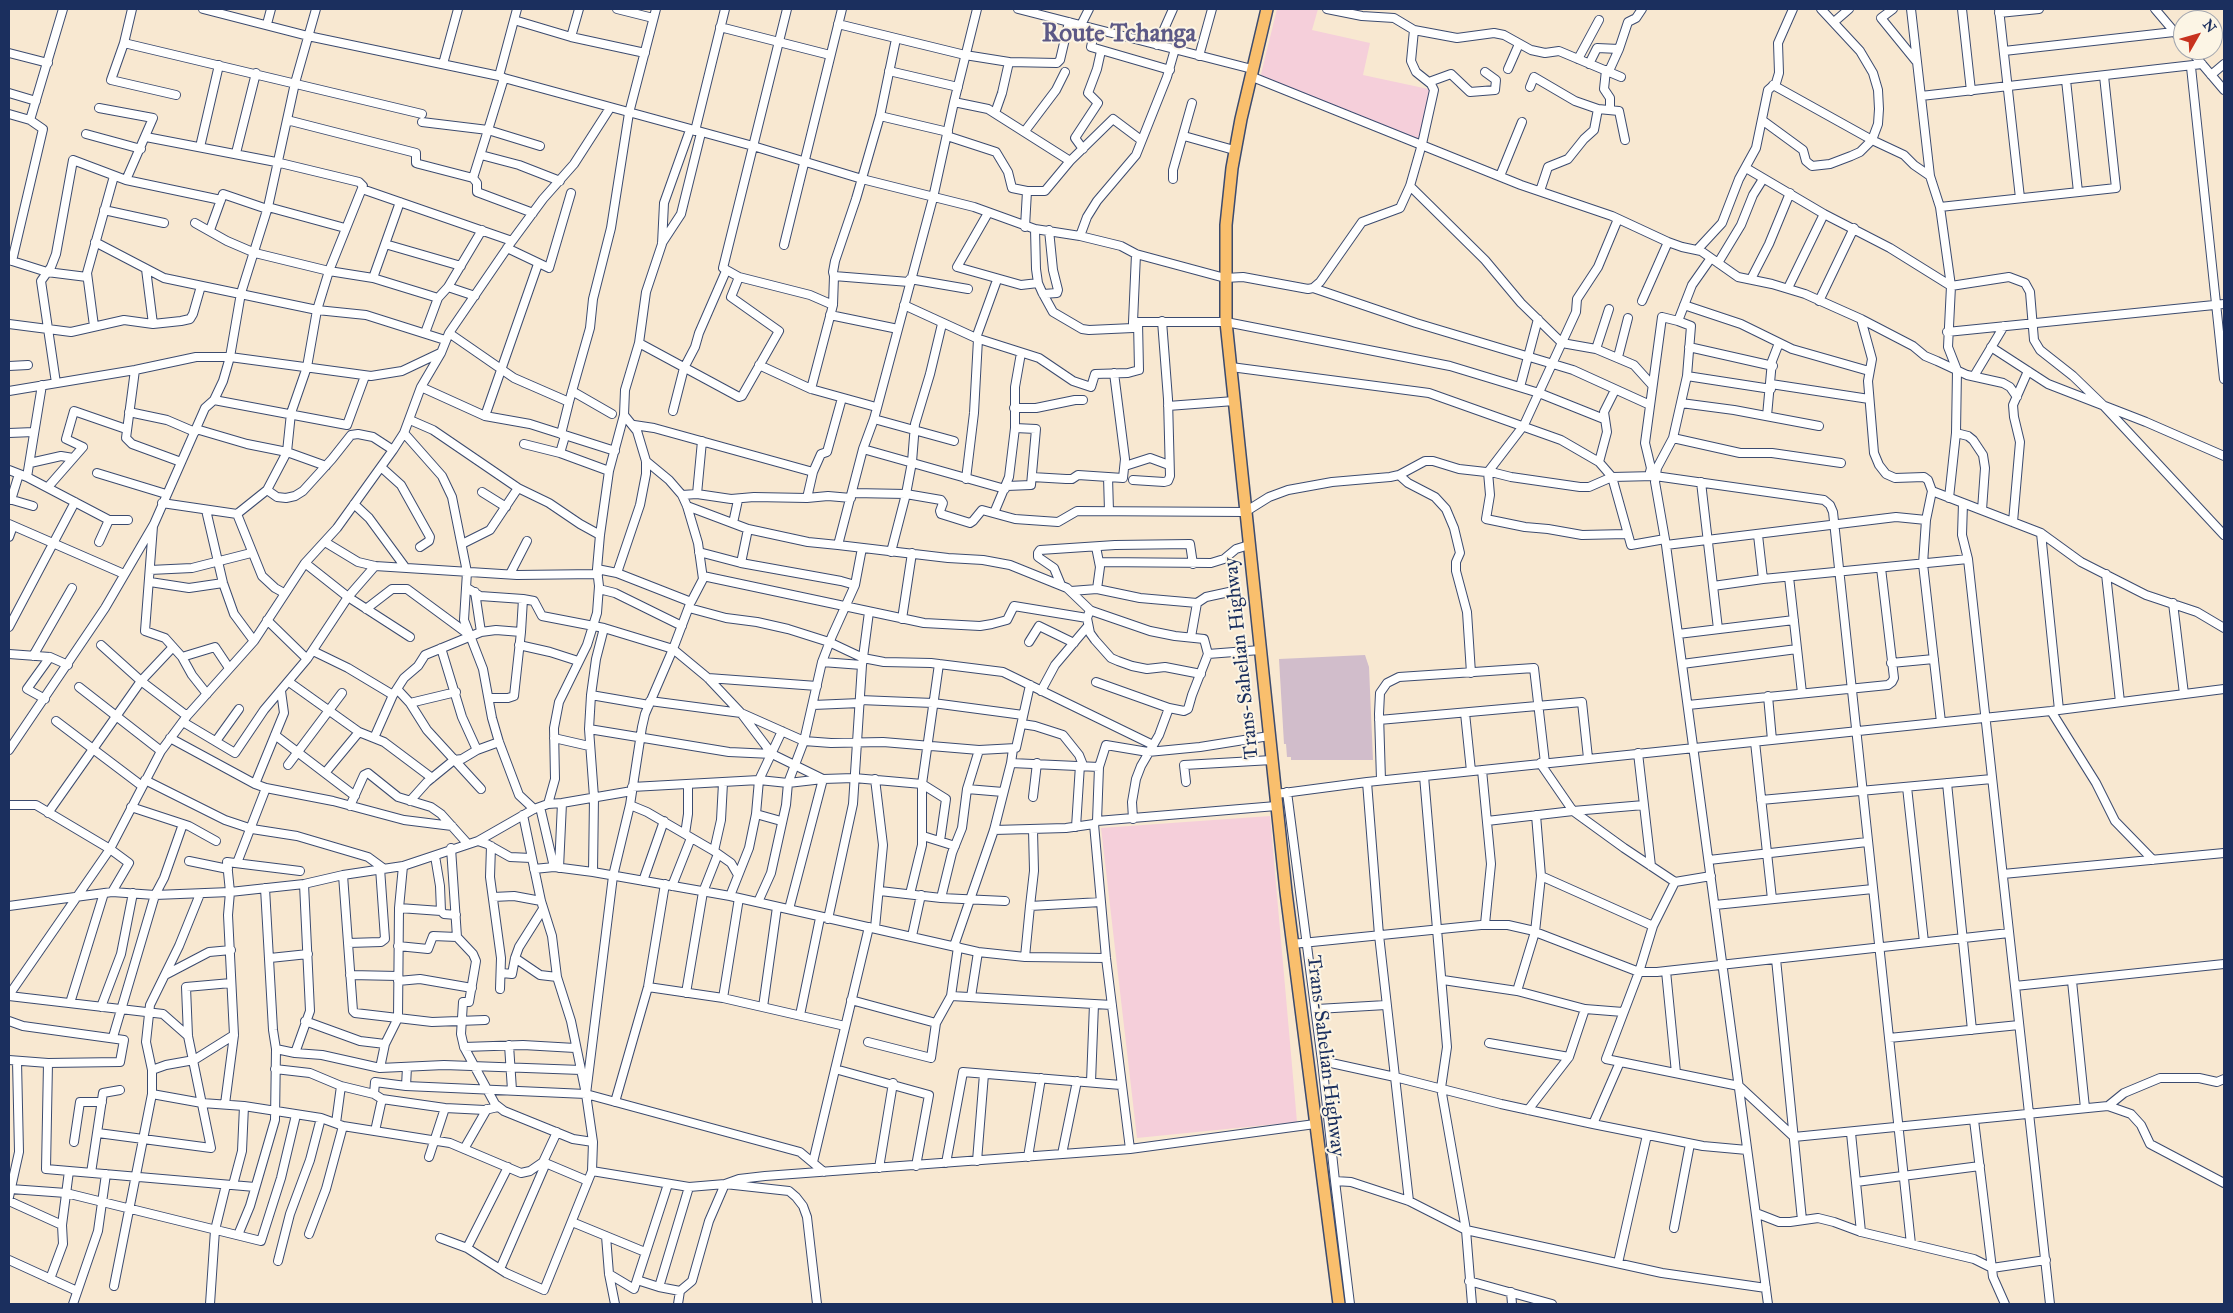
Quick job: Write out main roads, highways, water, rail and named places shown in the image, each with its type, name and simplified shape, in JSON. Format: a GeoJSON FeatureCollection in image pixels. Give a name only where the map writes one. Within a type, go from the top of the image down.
{"type":"FeatureCollection","features":[{"type":"Feature","properties":{"kind":"highway","name":"Trans-Sahelian Highway"},"geometry":{"type":"LineString","coordinates":[[1267,9],[1234,150],[1226,225],[1226,322],[1269,736],[1280,798],[1292,944],[1339,1304]]}},
{"type":"Feature","properties":{"kind":"district","name":"Route Tchanga"},"geometry":{"type":"Point","coordinates":[1119,35]}}]}
